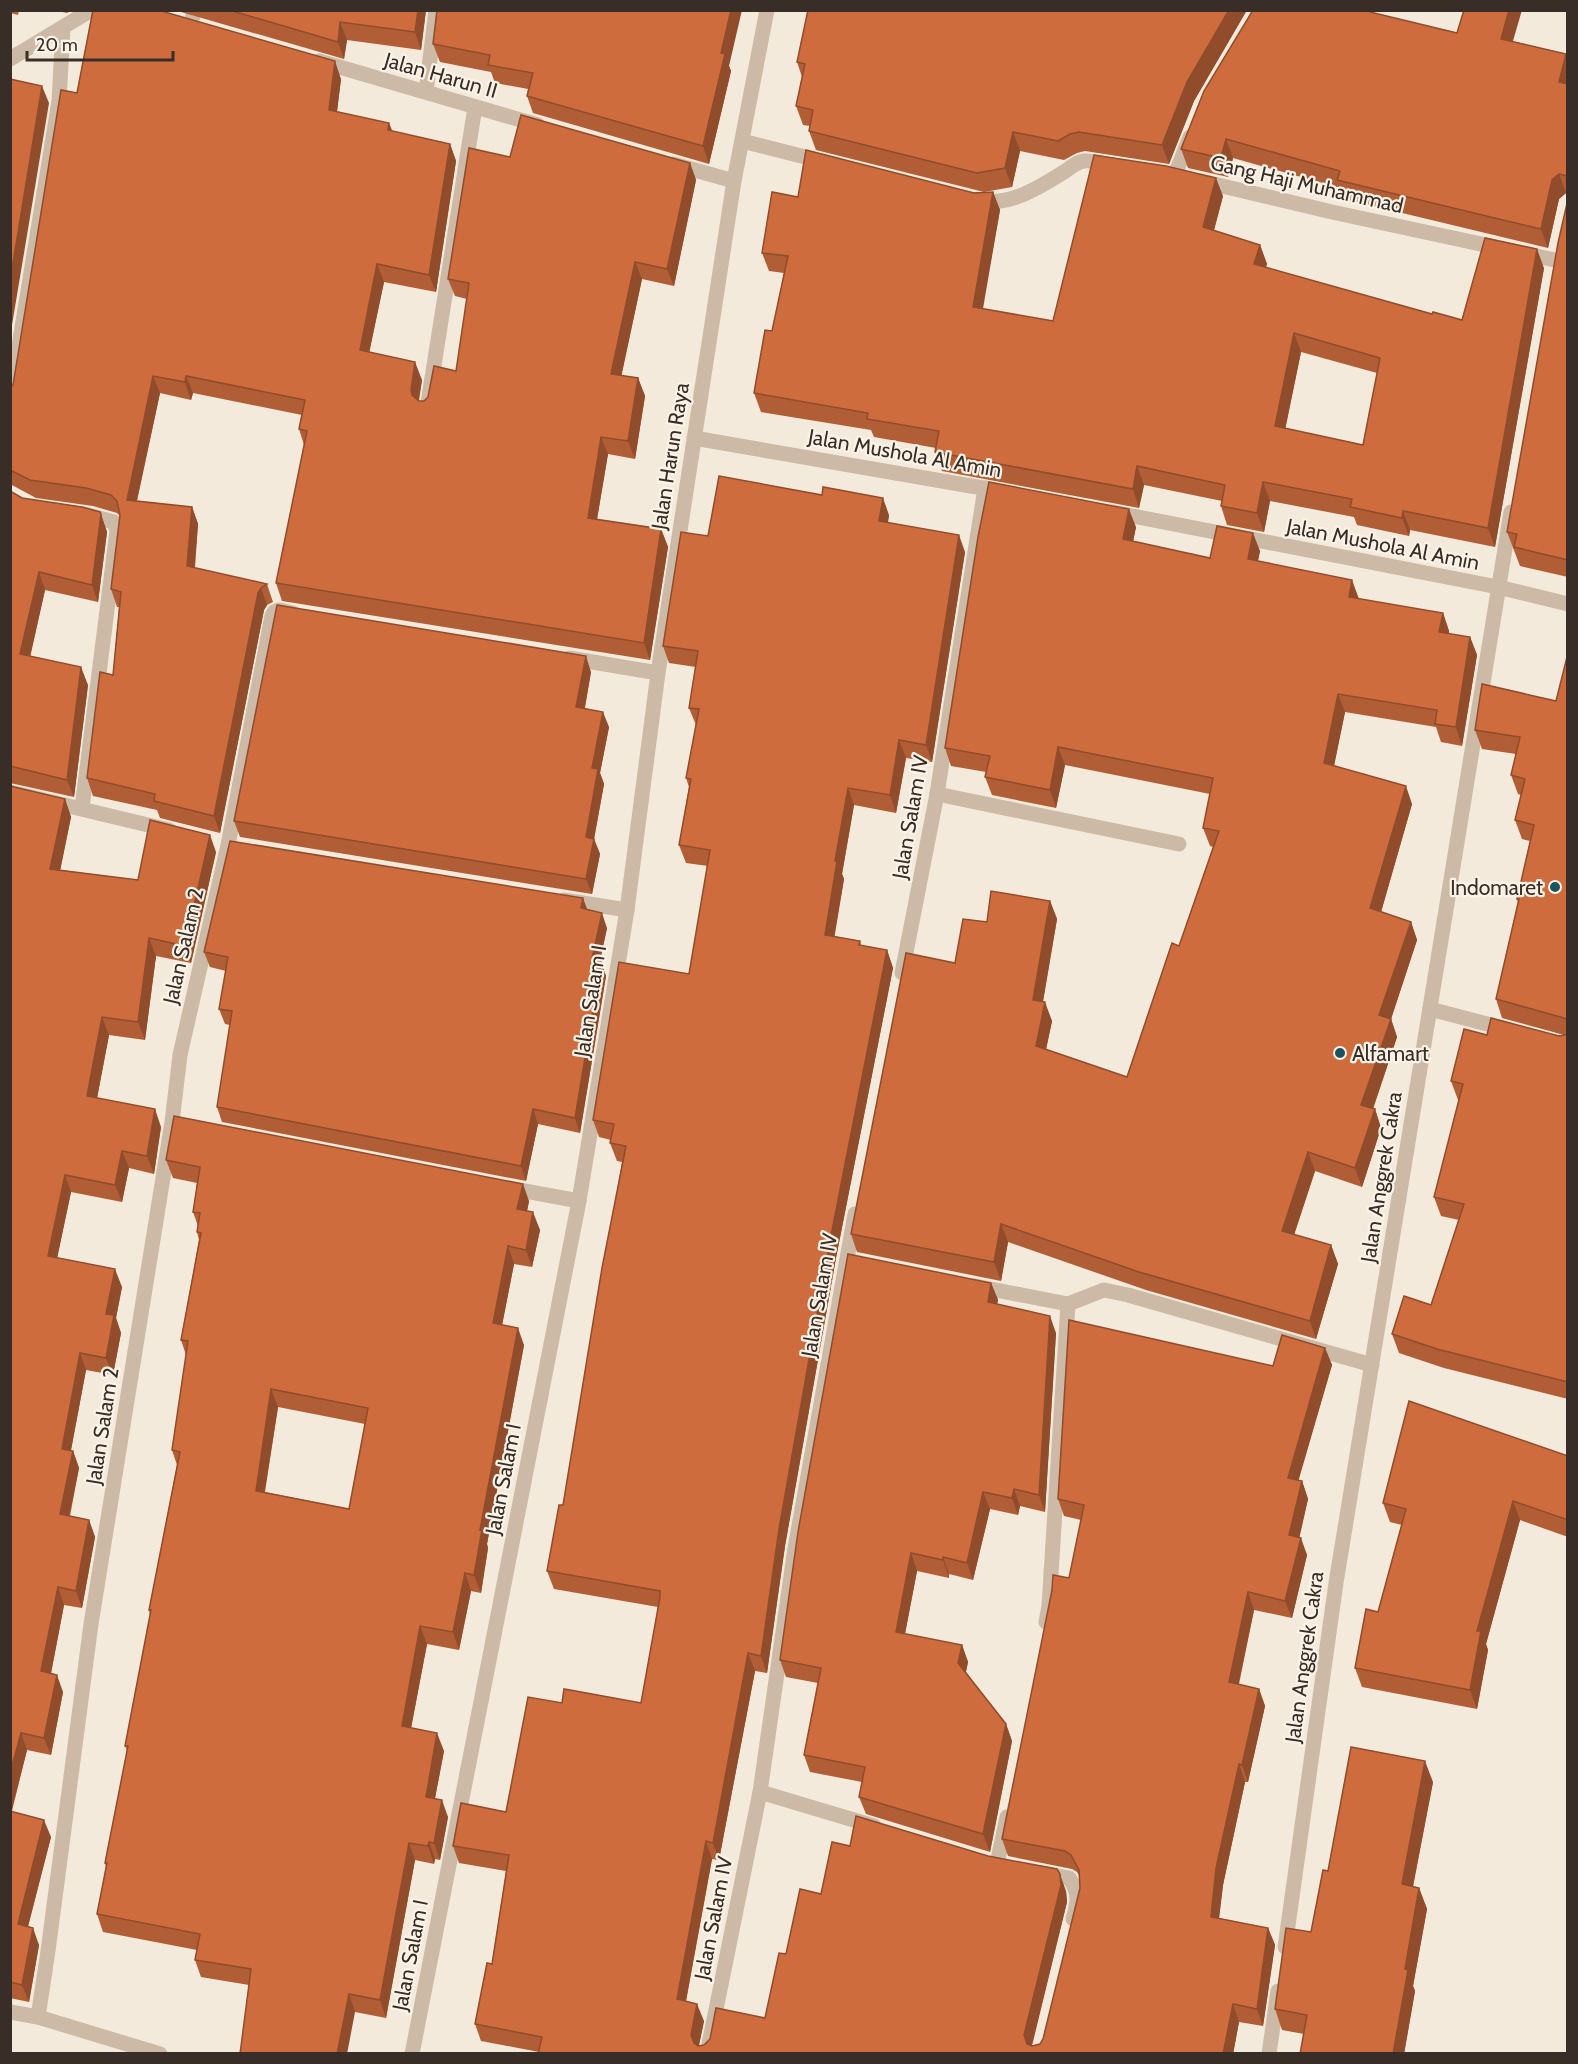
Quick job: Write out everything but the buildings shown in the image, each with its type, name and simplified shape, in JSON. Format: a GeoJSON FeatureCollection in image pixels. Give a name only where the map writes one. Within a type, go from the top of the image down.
{"type":"FeatureCollection","features":[{"type":"Feature","properties":{"kind":"street"},"geometry":{"type":"LineString","coordinates":[[10,59],[94,10]]}},
{"type":"Feature","properties":{"kind":"street"},"geometry":{"type":"LineString","coordinates":[[426,92],[436,10]]}},
{"type":"Feature","properties":{"kind":"street","name":"Jalan Harun Raya"},"geometry":{"type":"LineString","coordinates":[[627,910],[658,673],[694,438],[734,181],[766,10]]}},
{"type":"Feature","properties":{"kind":"street"},"geometry":{"type":"LineString","coordinates":[[10,401],[59,101],[63,28]]}},
{"type":"Feature","properties":{"kind":"street","name":"Jalan Harun II"},"geometry":{"type":"LineString","coordinates":[[303,57],[554,129]]}},
{"type":"Feature","properties":{"kind":"street"},"geometry":{"type":"LineString","coordinates":[[427,409],[475,107]]}},
{"type":"Feature","properties":{"kind":"street","name":"Gang Haji Muhammad"},"geometry":{"type":"LineString","coordinates":[[1194,125],[1169,174],[1555,260]]}},
{"type":"Feature","properties":{"kind":"street"},"geometry":{"type":"LineString","coordinates":[[742,141],[834,164]]}},
{"type":"Feature","properties":{"kind":"street"},"geometry":{"type":"LineString","coordinates":[[655,158],[734,181]]}},
{"type":"Feature","properties":{"kind":"street"},"geometry":{"type":"LineString","coordinates":[[960,196],[983,202],[1013,199],[1084,161],[1130,168]]}},
{"type":"Feature","properties":{"kind":"street","name":"Jalan Mushola Al Amin"},"geometry":{"type":"LineString","coordinates":[[694,438],[1008,492]]}},
{"type":"Feature","properties":{"kind":"street","name":"Jalan Salam IV"},"geometry":{"type":"LineString","coordinates":[[898,992],[937,794],[985,488]]}},
{"type":"Feature","properties":{"kind":"street","name":"Jalan Anggrek Cakra"},"geometry":{"type":"LineString","coordinates":[[1269,2054],[1336,1583],[1514,494]]}},
{"type":"Feature","properties":{"kind":"street","name":"Jalan Mushola Al Amin"},"geometry":{"type":"LineString","coordinates":[[1102,510],[1498,587],[1568,604]]}},
{"type":"Feature","properties":{"kind":"street"},"geometry":{"type":"LineString","coordinates":[[67,512],[90,515],[114,522],[117,531],[82,808]]}},
{"type":"Feature","properties":{"kind":"street","name":"Jalan Salam 2"},"geometry":{"type":"LineString","coordinates":[[38,2018],[91,1624],[178,1123],[180,1055],[228,845],[272,615],[279,610],[313,616]]}},
{"type":"Feature","properties":{"kind":"street"},"geometry":{"type":"LineString","coordinates":[[555,656],[658,673]]}},
{"type":"Feature","properties":{"kind":"street"},"geometry":{"type":"LineString","coordinates":[[10,792],[183,834]]}},
{"type":"Feature","properties":{"kind":"street"},"geometry":{"type":"LineString","coordinates":[[937,794],[1179,844]]}},
{"type":"Feature","properties":{"kind":"street"},"geometry":{"type":"LineString","coordinates":[[554,898],[627,910]]}},
{"type":"Feature","properties":{"kind":"street","name":"Jalan Salam I"},"geometry":{"type":"LineString","coordinates":[[412,2054],[579,1201],[627,910]]}},
{"type":"Feature","properties":{"kind":"street"},"geometry":{"type":"LineString","coordinates":[[1430,1009],[1522,1034]]}},
{"type":"Feature","properties":{"kind":"street"},"geometry":{"type":"LineString","coordinates":[[495,1185],[579,1201]]}},
{"type":"Feature","properties":{"kind":"street","name":"Jalan Salam IV"},"geometry":{"type":"LineString","coordinates":[[707,2054],[760,1792],[795,1548],[852,1261],[857,1202]]}},
{"type":"Feature","properties":{"kind":"street"},"geometry":{"type":"LineString","coordinates":[[963,1283],[1068,1304],[1104,1290],[1372,1365]]}},
{"type":"Feature","properties":{"kind":"street"},"geometry":{"type":"LineString","coordinates":[[1042,1641],[1049,1606],[1068,1304]]}},
{"type":"Feature","properties":{"kind":"street"},"geometry":{"type":"LineString","coordinates":[[760,1792],[884,1829]]}},
{"type":"Feature","properties":{"kind":"street"},"geometry":{"type":"LineString","coordinates":[[997,1863],[1009,1805]]}},
{"type":"Feature","properties":{"kind":"street"},"geometry":{"type":"LineString","coordinates":[[1028,1870],[1069,1878],[1076,1888],[1077,1903],[1069,1938]]}},
{"type":"Feature","properties":{"kind":"street"},"geometry":{"type":"LineString","coordinates":[[10,2012],[160,2054]]}},
{"type":"Feature","properties":{"kind":"place","name":"Indomaret"},"geometry":{"type":"Point","coordinates":[1555,887]}},
{"type":"Feature","properties":{"kind":"place","name":"Alfamart"},"geometry":{"type":"Point","coordinates":[1340,1053]}}]}
